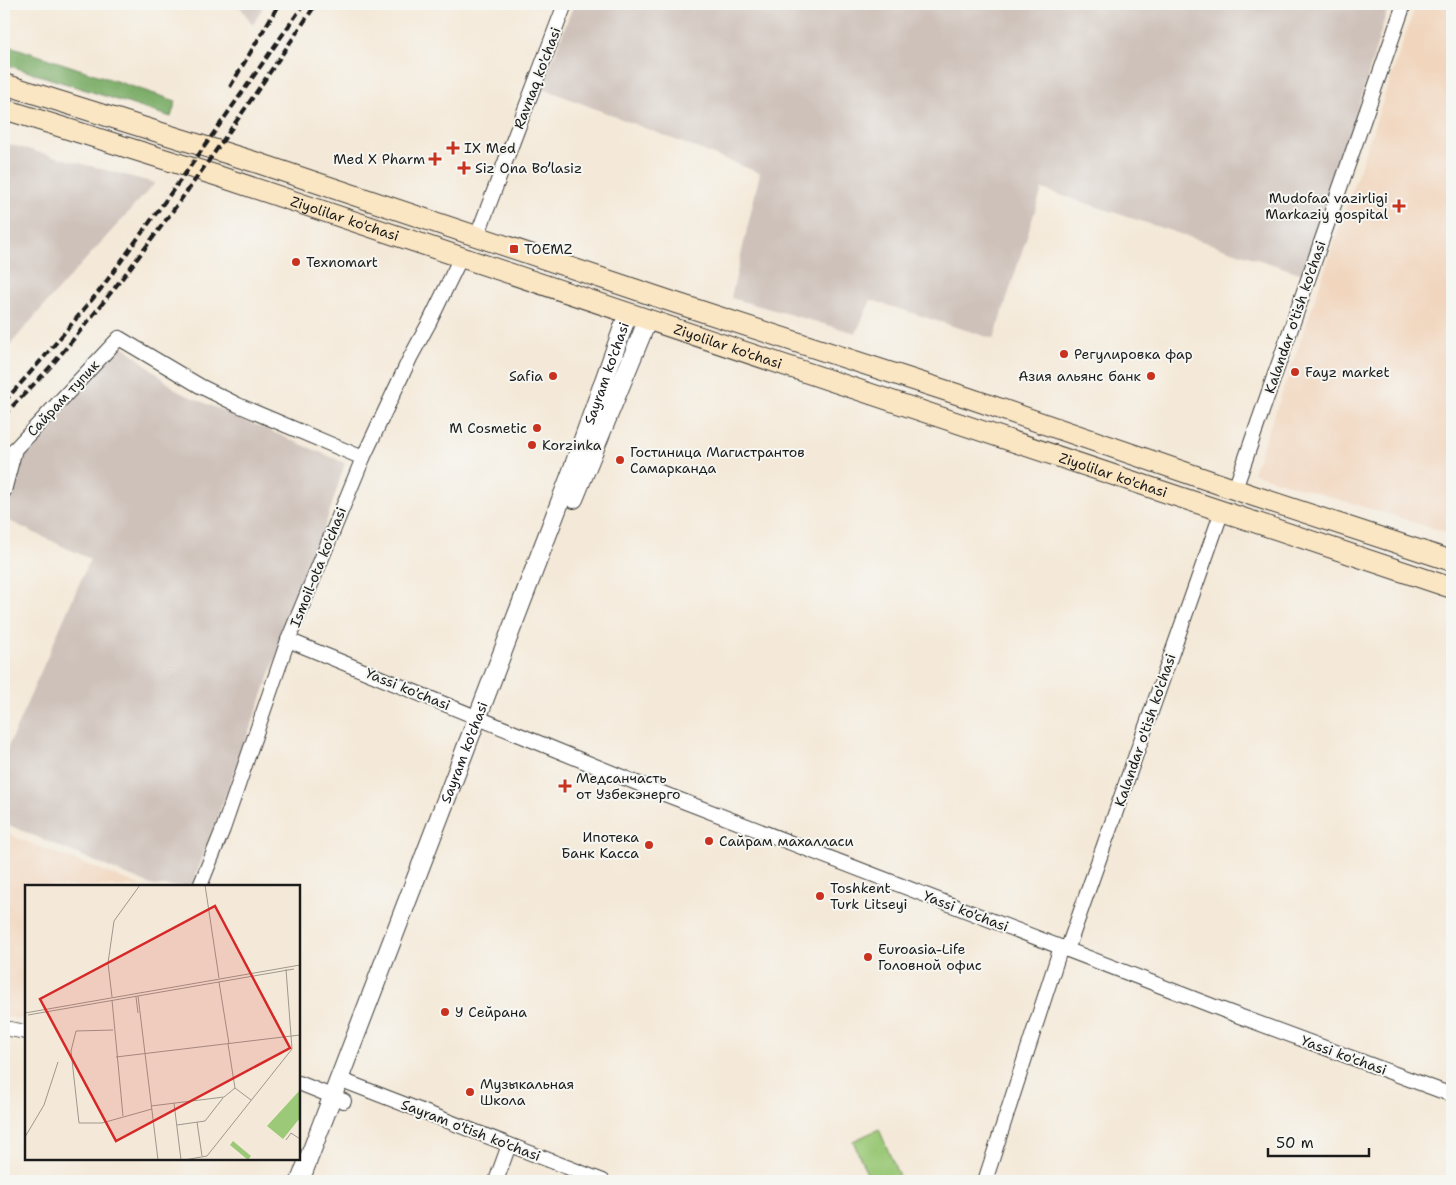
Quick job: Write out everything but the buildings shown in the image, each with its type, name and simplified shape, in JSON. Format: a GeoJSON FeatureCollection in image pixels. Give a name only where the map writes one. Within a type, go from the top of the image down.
{"type":"FeatureCollection","features":[{"type":"Feature","properties":{"kind":"main road","name":"Ziyolilar ko'chasi"},"geometry":{"type":"LineString","coordinates":[[4,84],[243,158],[969,398],[1336,524],[1452,561]]}},
{"type":"Feature","properties":{"kind":"main road","name":"Ziyolilar ko'chasi"},"geometry":{"type":"LineString","coordinates":[[4,109],[218,176],[1452,588]]}},
{"type":"Feature","properties":{"kind":"main road","name":"Sayram ko'chasi"},"geometry":{"type":"LineString","coordinates":[[628,313],[648,293]]}},
{"type":"Feature","properties":{"kind":"main road","name":"Sayram ko'chasi"},"geometry":{"type":"LineString","coordinates":[[648,293],[648,319]]}},
{"type":"Feature","properties":{"kind":"main road"},"geometry":{"type":"LineString","coordinates":[[961,424],[969,398]]}},
{"type":"Feature","properties":{"kind":"main road"},"geometry":{"type":"LineString","coordinates":[[1329,546],[1336,524]]}},
{"type":"Feature","properties":{"kind":"street","name":"Ravnaq ko'chasi"},"geometry":{"type":"LineString","coordinates":[[477,236],[565,4]]}},
{"type":"Feature","properties":{"kind":"street","name":"Kalandar o'tish ko'chasi"},"geometry":{"type":"LineString","coordinates":[[1235,488],[1404,4]]}},
{"type":"Feature","properties":{"kind":"street","name":"Ismoil-ota ko'chasi"},"geometry":{"type":"LineString","coordinates":[[200,885],[223,830],[288,640],[363,458],[410,358],[461,257]]}},
{"type":"Feature","properties":{"kind":"street","name":"Sayram ko'chasi"},"geometry":{"type":"LineString","coordinates":[[313,1181],[345,1081],[483,720],[628,313]]}},
{"type":"Feature","properties":{"kind":"street","name":"Sayram ko'chasi"},"geometry":{"type":"LineString","coordinates":[[483,720],[648,319]]}},
{"type":"Feature","properties":{"kind":"street","name":"Сайрам тупик"},"geometry":{"type":"LineString","coordinates":[[4,490],[15,449],[119,338],[238,406],[363,458]]}},
{"type":"Feature","properties":{"kind":"street","name":"Kalandar o'tish ko'chasi"},"geometry":{"type":"LineString","coordinates":[[985,1181],[1064,949],[1222,511]]}},
{"type":"Feature","properties":{"kind":"street","name":"Yassi ko'chasi"},"geometry":{"type":"LineString","coordinates":[[288,640],[643,786],[1064,949],[1452,1095]]}},
{"type":"Feature","properties":{"kind":"street"},"geometry":{"type":"LineString","coordinates":[[4,1028],[25,1032]]}},
{"type":"Feature","properties":{"kind":"street","name":"Sayram o'tish ko'chasi"},"geometry":{"type":"LineString","coordinates":[[345,1081],[602,1181]]}},
{"type":"Feature","properties":{"kind":"street"},"geometry":{"type":"LineString","coordinates":[[300,1084],[339,1098]]}},
{"type":"Feature","properties":{"kind":"street","name":"Sayram ko'chasi"},"geometry":{"type":"LineString","coordinates":[[300,1181],[339,1098]]}},
{"type":"Feature","properties":{"kind":"street"},"geometry":{"type":"LineString","coordinates":[[496,1181],[509,1145]]}},
{"type":"Feature","properties":{"kind":"shaded area"},"geometry":{"type":"Polygon","coordinates":[[[238,4],[264,4],[253,25],[238,4]]]}},
{"type":"Feature","properties":{"kind":"shaded area"},"geometry":{"type":"Polygon","coordinates":[[[576,4],[1389,4],[1309,276],[1042,189],[994,339],[871,300],[856,333],[731,298],[760,173],[542,88],[571,11],[576,4]]]}},
{"type":"Feature","properties":{"kind":"shaded area","name":"Mudofaa vazirligi Markaziy gospital"},"geometry":{"type":"Polygon","coordinates":[[[1416,4],[1452,4],[1452,534],[1253,473],[1288,377],[1416,4]]]}},
{"type":"Feature","properties":{"kind":"shaded area"},"geometry":{"type":"Polygon","coordinates":[[[4,143],[155,183],[4,352],[4,143]]]}},
{"type":"Feature","properties":{"kind":"shaded area"},"geometry":{"type":"Polygon","coordinates":[[[122,345],[179,392],[345,463],[327,520],[192,885],[151,885],[4,823],[4,756],[90,559],[5,519],[20,451],[122,345]]]}},
{"type":"Feature","properties":{"kind":"shaded area"},"geometry":{"type":"Polygon","coordinates":[[[4,830],[17,838],[139,885],[25,885],[25,1020],[4,1016],[4,830]]]}},
{"type":"Feature","properties":{"kind":"green space"},"geometry":{"type":"Polygon","coordinates":[[[4,44],[176,101],[171,117],[4,64],[4,44]]]}},
{"type":"Feature","properties":{"kind":"green space"},"geometry":{"type":"Polygon","coordinates":[[[879,1129],[901,1181],[870,1181],[853,1141],[879,1129]]]}},
{"type":"Feature","properties":{"kind":"railway"},"geometry":{"type":"LineString","coordinates":[[230,87],[279,4]]}},
{"type":"Feature","properties":{"kind":"railway"},"geometry":{"type":"LineString","coordinates":[[4,402],[100,290],[190,167],[304,4]]}},
{"type":"Feature","properties":{"kind":"railway"},"geometry":{"type":"LineString","coordinates":[[4,415],[56,360],[125,274],[223,141],[316,4]]}},
{"type":"Feature","properties":{"kind":"place","name":"IX Med"},"geometry":{"type":"Point","coordinates":[453,148]}},
{"type":"Feature","properties":{"kind":"place","name":"Med X Pharm"},"geometry":{"type":"Point","coordinates":[435,159]}},
{"type":"Feature","properties":{"kind":"place","name":"Siz Ona Bo’lasiz"},"geometry":{"type":"Point","coordinates":[464,168]}},
{"type":"Feature","properties":{"kind":"place","name":"Mudofaa vazirligi Markaziy gospital"},"geometry":{"type":"Point","coordinates":[1399,206]}},
{"type":"Feature","properties":{"kind":"place","name":"TOEMZ"},"geometry":{"type":"Point","coordinates":[514,249]}},
{"type":"Feature","properties":{"kind":"place","name":"Texnomart"},"geometry":{"type":"Point","coordinates":[296,262]}},
{"type":"Feature","properties":{"kind":"place","name":"Регулировка фар"},"geometry":{"type":"Point","coordinates":[1064,354]}},
{"type":"Feature","properties":{"kind":"place","name":"Fayz market"},"geometry":{"type":"Point","coordinates":[1295,372]}},
{"type":"Feature","properties":{"kind":"place","name":"Safia"},"geometry":{"type":"Point","coordinates":[553,376]}},
{"type":"Feature","properties":{"kind":"place","name":"Азия альянс банк"},"geometry":{"type":"Point","coordinates":[1151,376]}},
{"type":"Feature","properties":{"kind":"place","name":"M Cosmetic"},"geometry":{"type":"Point","coordinates":[537,428]}},
{"type":"Feature","properties":{"kind":"place","name":"Korzinka"},"geometry":{"type":"Point","coordinates":[532,445]}},
{"type":"Feature","properties":{"kind":"place","name":"Гостиница Магистрантов Самарканда"},"geometry":{"type":"Point","coordinates":[620,460]}},
{"type":"Feature","properties":{"kind":"place","name":"Медсанчасть от Узбекэнерго"},"geometry":{"type":"Point","coordinates":[565,786]}},
{"type":"Feature","properties":{"kind":"place","name":"Сайрам махалласи"},"geometry":{"type":"Point","coordinates":[709,841]}},
{"type":"Feature","properties":{"kind":"place","name":"Ипотека Банк Касса"},"geometry":{"type":"Point","coordinates":[649,845]}},
{"type":"Feature","properties":{"kind":"place","name":"Toshkent Turk Litseyi"},"geometry":{"type":"Point","coordinates":[820,896]}},
{"type":"Feature","properties":{"kind":"place","name":"Euroasia-Life Головной офис"},"geometry":{"type":"Point","coordinates":[868,957]}},
{"type":"Feature","properties":{"kind":"place","name":"У Сейрана"},"geometry":{"type":"Point","coordinates":[445,1012]}},
{"type":"Feature","properties":{"kind":"place","name":"Музыкальная Школа"},"geometry":{"type":"Point","coordinates":[470,1092]}}]}
